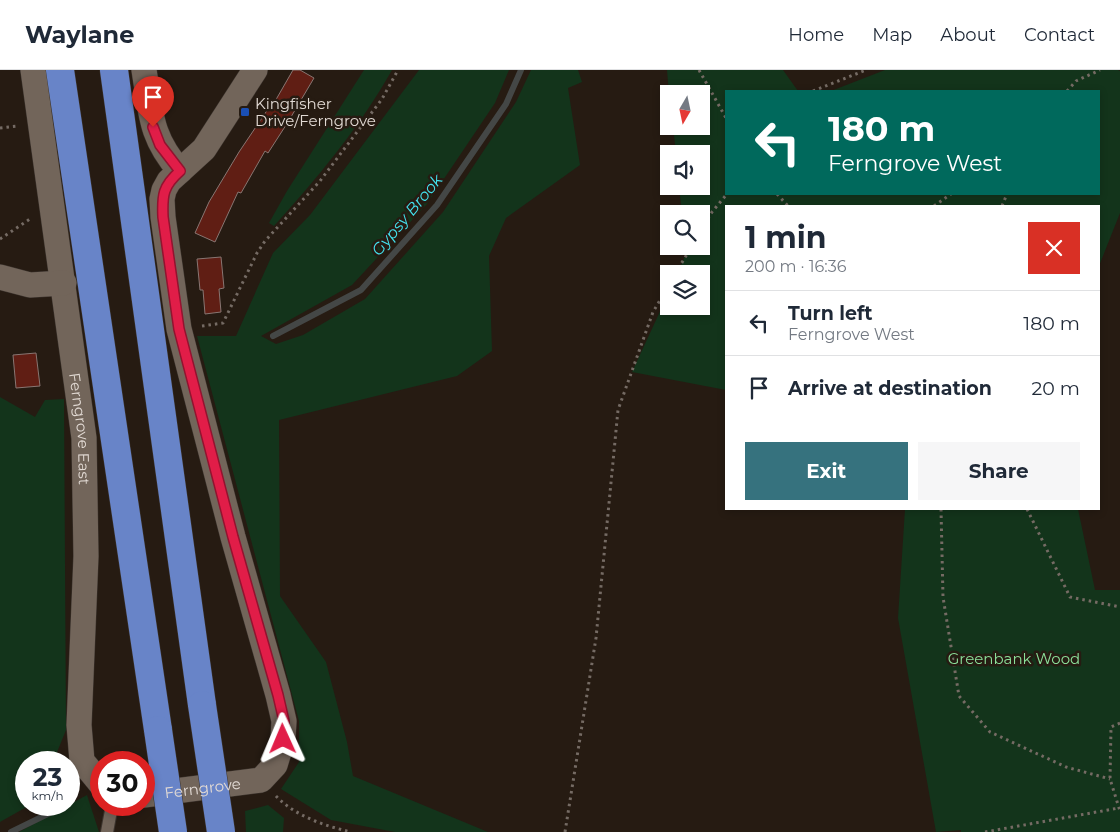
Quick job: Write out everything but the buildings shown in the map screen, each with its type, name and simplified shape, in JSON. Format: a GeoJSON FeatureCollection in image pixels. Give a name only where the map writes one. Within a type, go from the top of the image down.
{"type":"FeatureCollection","features":[{"type":"Feature","properties":{"kind":"highway"},"geometry":{"type":"LineString","coordinates":[[60,70],[173,832]]}},
{"type":"Feature","properties":{"kind":"highway"},"geometry":{"type":"LineString","coordinates":[[114,70],[221,832]]}},
{"type":"Feature","properties":{"kind":"street","name":"Ferngrove East"},"geometry":{"type":"LineString","coordinates":[[33,70],[84,438],[86,556],[79,725],[82,761],[90,771]]}},
{"type":"Feature","properties":{"kind":"street"},"geometry":{"type":"LineString","coordinates":[[144,70],[153,127],[160,145],[180,171]]}},
{"type":"Feature","properties":{"kind":"street"},"geometry":{"type":"LineString","coordinates":[[255,70],[204,149],[169,180],[162,200],[179,329],[233,537],[284,721],[283,739],[275,765],[261,780]]}},
{"type":"Feature","properties":{"kind":"street"},"geometry":{"type":"LineString","coordinates":[[0,277],[30,285],[64,283]]}},
{"type":"Feature","properties":{"kind":"street","name":"Ferngrove"},"geometry":{"type":"LineString","coordinates":[[155,794],[261,780]]}},
{"type":"Feature","properties":{"kind":"lane"},"geometry":{"type":"LineString","coordinates":[[107,832],[110,816]]}},
{"type":"Feature","properties":{"kind":"path"},"geometry":{"type":"LineString","coordinates":[[179,329],[223,323],[265,240],[320,181],[382,99],[398,70]]}},
{"type":"Feature","properties":{"kind":"path"},"geometry":{"type":"LineString","coordinates":[[699,70],[725,116]]}},
{"type":"Feature","properties":{"kind":"path"},"geometry":{"type":"LineString","coordinates":[[816,90],[866,70]]}},
{"type":"Feature","properties":{"kind":"path"},"geometry":{"type":"LineString","coordinates":[[1068,90],[1076,81],[1100,70]]}},
{"type":"Feature","properties":{"kind":"path"},"geometry":{"type":"LineString","coordinates":[[710,215],[726,195]]}},
{"type":"Feature","properties":{"kind":"path"},"geometry":{"type":"LineString","coordinates":[[778,195],[787,205]]}},
{"type":"Feature","properties":{"kind":"path"},"geometry":{"type":"LineString","coordinates":[[935,205],[950,195]]}},
{"type":"Feature","properties":{"kind":"path"},"geometry":{"type":"LineString","coordinates":[[0,239],[36,214],[54,212]]}},
{"type":"Feature","properties":{"kind":"path"},"geometry":{"type":"LineString","coordinates":[[565,832],[596,638],[618,410],[653,312],[660,300]]}},
{"type":"Feature","properties":{"kind":"path"},"geometry":{"type":"LineString","coordinates":[[941,510],[943,597],[959,696],[990,732],[1066,767],[1110,778]]}},
{"type":"Feature","properties":{"kind":"path"},"geometry":{"type":"LineString","coordinates":[[1028,510],[1070,597],[1120,607]]}},
{"type":"Feature","properties":{"kind":"path"},"geometry":{"type":"LineString","coordinates":[[984,832],[1119,810],[1110,778],[1111,727],[1120,723]]}},
{"type":"Feature","properties":{"kind":"path"},"geometry":{"type":"LineString","coordinates":[[261,780],[280,799],[303,815],[336,829],[351,832]]}},
{"type":"Feature","properties":{"kind":"green space"},"geometry":{"type":"Polygon","coordinates":[[[364,70],[392,70],[366,112],[338,151],[274,226],[269,223],[287,191],[364,70]]]}},
{"type":"Feature","properties":{"kind":"green space"},"geometry":{"type":"Polygon","coordinates":[[[419,70],[509,70],[495,103],[427,204],[352,285],[261,336],[276,344],[303,335],[365,299],[443,212],[516,102],[531,70],[578,70],[582,82],[568,88],[580,165],[506,218],[489,256],[492,351],[457,376],[279,420],[280,596],[326,662],[347,742],[353,776],[488,832],[395,832],[331,820],[281,789],[299,762],[299,721],[197,336],[236,336],[273,253],[310,215],[419,70]]]}},
{"type":"Feature","properties":{"kind":"green space"},"geometry":{"type":"Polygon","coordinates":[[[667,70],[783,70],[797,90],[725,90],[725,195],[1100,195],[1100,90],[834,90],[885,70],[1120,71],[1120,213],[1100,263],[1100,205],[725,205],[725,390],[632,372],[660,311],[660,315],[710,315],[710,265],[681,265],[686,255],[710,255],[710,205],[681,205],[680,195],[710,195],[710,145],[675,145],[674,135],[710,135],[710,85],[668,85],[667,70]]]}},
{"type":"Feature","properties":{"kind":"green space"},"geometry":{"type":"Polygon","coordinates":[[[0,397],[35,417],[45,400],[64,399],[66,730],[57,751],[15,751],[15,814],[0,822],[0,397]]]}},
{"type":"Feature","properties":{"kind":"green space","name":"Greenbank Wood"},"geometry":{"type":"Polygon","coordinates":[[[905,510],[1078,510],[1095,590],[1120,590],[1120,832],[961,832],[961,830],[936,832],[898,618],[905,510]]]}},
{"type":"Feature","properties":{"kind":"green space"},"geometry":{"type":"Polygon","coordinates":[[[87,795],[90,804],[90,816],[94,816],[99,832],[19,832],[48,816],[80,816],[80,799],[87,795]]]}},
{"type":"Feature","properties":{"kind":"green space"},"geometry":{"type":"Polygon","coordinates":[[[268,805],[284,818],[283,832],[246,832],[245,811],[268,805]]]}},
{"type":"Feature","properties":{"kind":"waterway","name":"Gypsy Brook"},"geometry":{"type":"LineString","coordinates":[[273,336],[361,290],[437,205],[506,104],[521,70]]}},
{"type":"Feature","properties":{"kind":"waterway","name":"Gypsy Brook"},"geometry":{"type":"LineString","coordinates":[[11,832],[44,816]]}},
{"type":"Feature","properties":{"kind":"place","name":"Kingfisher Drive/Ferngrove"},"geometry":{"type":"Point","coordinates":[245,112]}},
{"type":"Feature","properties":{"kind":"route"},"geometry":{"type":"LineString","coordinates":[[153,127],[160,145],[180,171],[169,180],[162,200],[179,329],[233,537],[278,695],[284,721],[283,739]]}}]}
